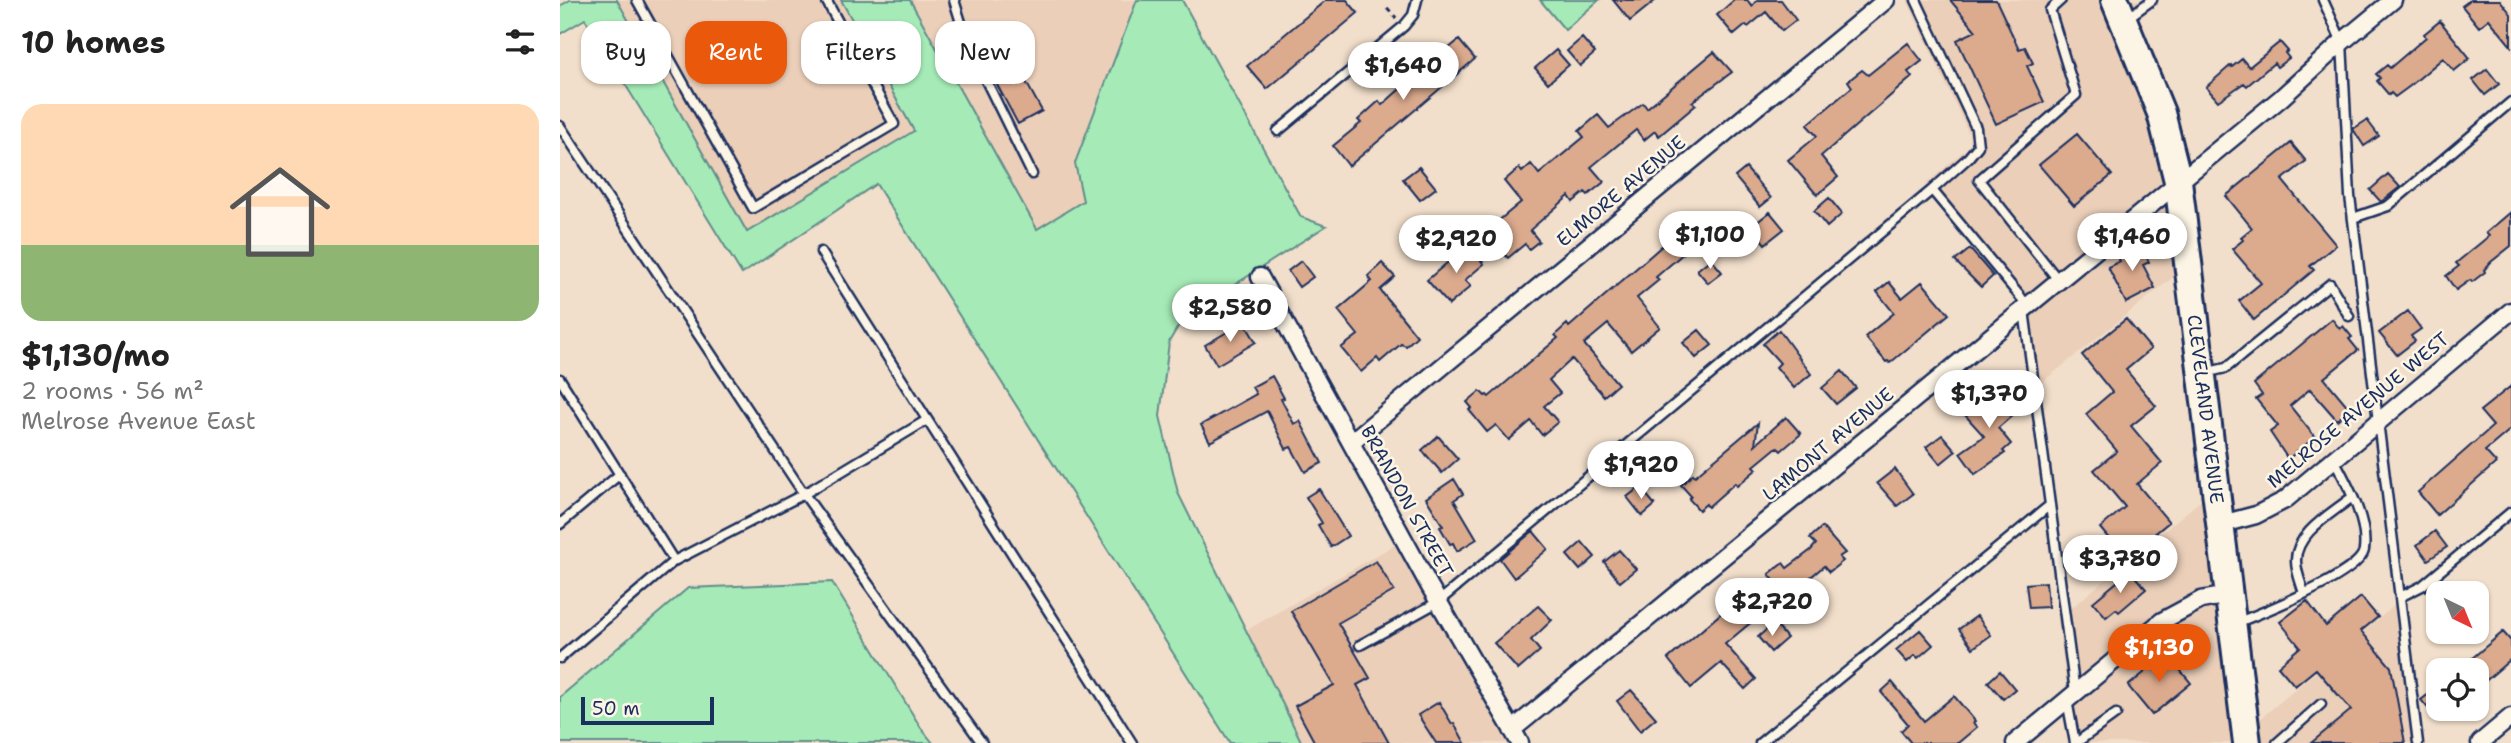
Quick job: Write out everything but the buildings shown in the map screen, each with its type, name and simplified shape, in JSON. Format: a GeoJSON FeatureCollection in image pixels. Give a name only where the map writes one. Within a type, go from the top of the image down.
{"type":"FeatureCollection","features":[{"type":"Feature","properties":{"kind":"main road","name":"CLEVELAND AVENUE"},"geometry":{"type":"LineString","coordinates":[[2119,11],[2161,113],[2178,181],[2247,743]]}},
{"type":"Feature","properties":{"kind":"street","name":"ELMORE AVENUE"},"geometry":{"type":"LineString","coordinates":[[1351,442],[1886,0]]}},
{"type":"Feature","properties":{"kind":"street","name":"LAMONT AVENUE"},"geometry":{"type":"LineString","coordinates":[[1516,736],[2178,181],[2281,98],[2393,0]]}},
{"type":"Feature","properties":{"kind":"street","name":"BRANDON STREET"},"geometry":{"type":"LineString","coordinates":[[1260,277],[1438,601],[1516,736]]}},
{"type":"Feature","properties":{"kind":"street","name":"MELROSE AVENUE WEST"},"geometry":{"type":"LineString","coordinates":[[2222,524],[2270,509],[2285,500],[2511,311]]}},
{"type":"Feature","properties":{"kind":"street"},"geometry":{"type":"LineString","coordinates":[[2015,743],[2162,621],[2201,600],[2229,595]]}},
{"type":"Feature","properties":{"kind":"street"},"geometry":{"type":"LineString","coordinates":[[2480,743],[2511,717]]}},
{"type":"Feature","properties":{"kind":"lane"},"geometry":{"type":"LineString","coordinates":[[637,0],[753,208],[894,124],[826,0]]}},
{"type":"Feature","properties":{"kind":"lane"},"geometry":{"type":"LineString","coordinates":[[955,0],[967,42],[1032,174]]}},
{"type":"Feature","properties":{"kind":"lane"},"geometry":{"type":"LineString","coordinates":[[1278,131],[1404,26],[1413,15],[1417,0]]}},
{"type":"Feature","properties":{"kind":"lane"},"geometry":{"type":"LineString","coordinates":[[1360,645],[1438,601],[1932,190],[1978,146],[1976,128],[1916,0]]}},
{"type":"Feature","properties":{"kind":"lane"},"geometry":{"type":"LineString","coordinates":[[2059,281],[1979,180],[2076,95],[2050,10],[2062,0]]}},
{"type":"Feature","properties":{"kind":"lane"},"geometry":{"type":"LineString","coordinates":[[2119,11],[2152,0]]}},
{"type":"Feature","properties":{"kind":"lane"},"geometry":{"type":"LineString","coordinates":[[2323,0],[2342,42],[2353,218],[2418,743]]}},
{"type":"Feature","properties":{"kind":"lane"},"geometry":{"type":"LineString","coordinates":[[2353,218],[2388,206],[2511,102]]}},
{"type":"Feature","properties":{"kind":"lane"},"geometry":{"type":"LineString","coordinates":[[560,126],[804,494],[982,743]]}},
{"type":"Feature","properties":{"kind":"lane"},"geometry":{"type":"LineString","coordinates":[[1932,190],[2026,308],[2075,743]]}},
{"type":"Feature","properties":{"kind":"lane"},"geometry":{"type":"LineString","coordinates":[[821,252],[1132,743]]}},
{"type":"Feature","properties":{"kind":"lane"},"geometry":{"type":"LineString","coordinates":[[2202,374],[2226,368],[2330,284],[2349,316]]}},
{"type":"Feature","properties":{"kind":"lane"},"geometry":{"type":"LineString","coordinates":[[560,379],[674,561]]}},
{"type":"Feature","properties":{"kind":"lane"},"geometry":{"type":"LineString","coordinates":[[560,658],[674,561],[804,494],[927,420]]}},
{"type":"Feature","properties":{"kind":"lane"},"geometry":{"type":"LineString","coordinates":[[2233,624],[2304,593],[2346,571],[2361,558],[2364,550],[2360,513],[2334,459]]}},
{"type":"Feature","properties":{"kind":"lane"},"geometry":{"type":"LineString","coordinates":[[560,524],[620,474]]}},
{"type":"Feature","properties":{"kind":"lane"},"geometry":{"type":"LineString","coordinates":[[2304,593],[2296,562],[2305,535],[2352,497]]}},
{"type":"Feature","properties":{"kind":"lane"},"geometry":{"type":"LineString","coordinates":[[1760,743],[2050,505]]}},
{"type":"Feature","properties":{"kind":"lane"},"geometry":{"type":"LineString","coordinates":[[2400,597],[2422,586],[2511,512]]}},
{"type":"Feature","properties":{"kind":"lane"},"geometry":{"type":"LineString","coordinates":[[2277,743],[2321,704]]}},
{"type":"Feature","properties":{"kind":"lane"},"geometry":{"type":"LineString","coordinates":[[2075,743],[2116,713]]}},
{"type":"Feature","properties":{"kind":"path"},"geometry":{"type":"LineString","coordinates":[[1387,8],[1397,20]]}},
{"type":"Feature","properties":{"kind":"shaded area"},"geometry":{"type":"Polygon","coordinates":[[[617,0],[841,0],[853,21],[801,21],[801,84],[888,84],[914,131],[747,232],[664,84],[671,84],[671,21],[629,21],[617,0]]]}},
{"type":"Feature","properties":{"kind":"shaded area"},"geometry":{"type":"Polygon","coordinates":[[[910,0],[1137,0],[1075,163],[1083,201],[1037,229],[957,84],[1035,84],[1035,21],[935,21],[935,45],[910,0]]]}},
{"type":"Feature","properties":{"kind":"shaded area"},"geometry":{"type":"Polygon","coordinates":[[[1907,0],[2149,0],[2125,19],[2191,263],[2040,384],[2028,305],[1926,184],[1973,143],[1907,0]]]}},
{"type":"Feature","properties":{"kind":"shaded area"},"geometry":{"type":"Polygon","coordinates":[[[2218,486],[2248,729],[2395,605],[2418,743],[2074,743],[2058,619],[2218,486]]]}},
{"type":"Feature","properties":{"kind":"shaded area"},"geometry":{"type":"Polygon","coordinates":[[[1410,536],[1521,743],[1302,743],[1287,716],[1245,631],[1410,536]]]}},
{"type":"Feature","properties":{"kind":"green space"},"geometry":{"type":"Polygon","coordinates":[[[570,0],[617,0],[629,21],[585,19],[560,34],[560,6],[570,0]]]}},
{"type":"Feature","properties":{"kind":"green space"},"geometry":{"type":"Polygon","coordinates":[[[841,0],[910,0],[935,45],[935,84],[957,84],[1037,229],[1083,201],[1075,163],[1137,0],[1182,0],[1301,217],[1326,226],[1183,318],[1169,342],[1160,416],[1178,493],[1302,743],[1230,743],[876,184],[742,274],[625,84],[664,84],[747,232],[914,131],[888,84],[921,84],[921,21],[853,21],[841,0]]]}},
{"type":"Feature","properties":{"kind":"green space"},"geometry":{"type":"Polygon","coordinates":[[[1540,0],[1599,0],[1565,30],[1540,0]]]}},
{"type":"Feature","properties":{"kind":"green space"},"geometry":{"type":"Polygon","coordinates":[[[832,582],[921,728],[933,743],[560,743],[560,697],[688,588],[832,582]]]}}]}
